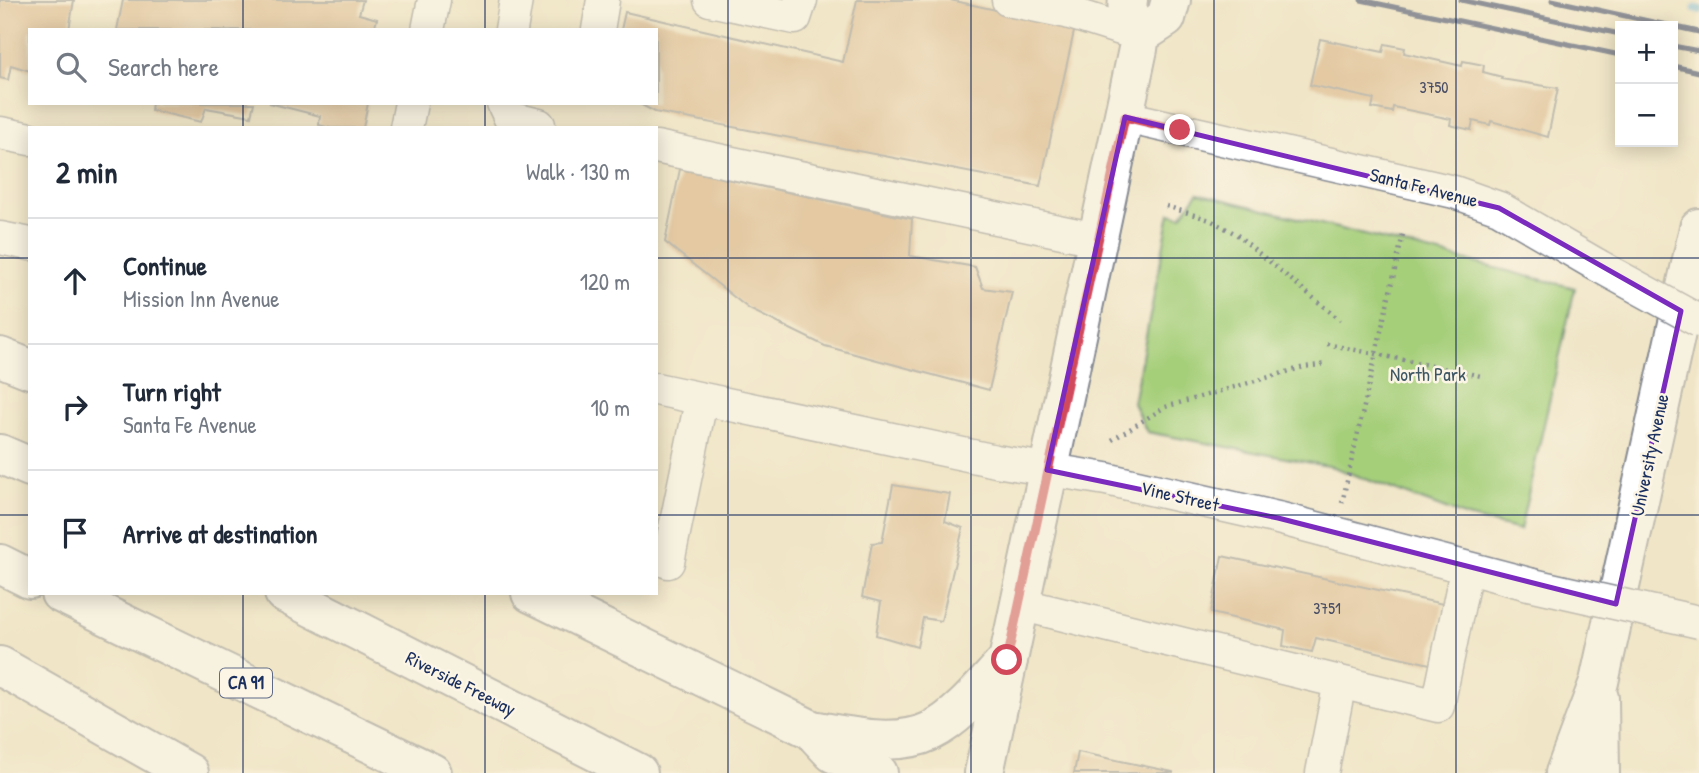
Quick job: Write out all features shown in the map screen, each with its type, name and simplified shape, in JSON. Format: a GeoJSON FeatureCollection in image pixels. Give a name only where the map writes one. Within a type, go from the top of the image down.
{"type":"FeatureCollection","features":[{"type":"Feature","properties":{"kind":"main road"},"geometry":{"type":"LineString","coordinates":[[984,773],[1096,239],[1125,117],[1140,35],[1126,8],[1128,0]]}},
{"type":"Feature","properties":{"kind":"main road"},"geometry":{"type":"LineString","coordinates":[[1140,35],[1166,18],[1171,0]]}},
{"type":"Feature","properties":{"kind":"main road","name":"University Avenue"},"geometry":{"type":"LineString","coordinates":[[1565,773],[1599,682],[1699,228]]}},
{"type":"Feature","properties":{"kind":"main road"},"geometry":{"type":"LineString","coordinates":[[0,357],[28,368]]}},
{"type":"Feature","properties":{"kind":"main road"},"geometry":{"type":"LineString","coordinates":[[0,454],[28,466]]}},
{"type":"Feature","properties":{"kind":"main road"},"geometry":{"type":"LineString","coordinates":[[0,564],[28,578]]}},
{"type":"Feature","properties":{"kind":"main road","name":"CA 91"},"geometry":{"type":"LineString","coordinates":[[64,595],[432,773]]}},
{"type":"Feature","properties":{"kind":"main road","name":"Riverside Freeway"},"geometry":{"type":"LineString","coordinates":[[288,595],[638,773]]}},
{"type":"Feature","properties":{"kind":"main road"},"geometry":{"type":"LineString","coordinates":[[535,595],[812,730],[863,738],[900,738],[930,732],[957,711],[1007,660]]}},
{"type":"Feature","properties":{"kind":"main road"},"geometry":{"type":"LineString","coordinates":[[0,666],[189,773]]}},
{"type":"Feature","properties":{"kind":"main road","name":"University Avenue"},"geometry":{"type":"LineString","coordinates":[[1599,682],[1600,773]]}},
{"type":"Feature","properties":{"kind":"main road"},"geometry":{"type":"LineString","coordinates":[[812,730],[833,752],[878,773]]}},
{"type":"Feature","properties":{"kind":"street"},"geometry":{"type":"LineString","coordinates":[[428,28],[434,0]]}},
{"type":"Feature","properties":{"kind":"street"},"geometry":{"type":"LineString","coordinates":[[511,28],[516,0]]}},
{"type":"Feature","properties":{"kind":"street"},"geometry":{"type":"LineString","coordinates":[[598,28],[603,0]]}},
{"type":"Feature","properties":{"kind":"street"},"geometry":{"type":"LineString","coordinates":[[710,0],[796,18],[801,0]]}},
{"type":"Feature","properties":{"kind":"street"},"geometry":{"type":"LineString","coordinates":[[1008,0],[1067,12],[1140,35]]}},
{"type":"Feature","properties":{"kind":"street"},"geometry":{"type":"LineString","coordinates":[[406,126],[411,105]]}},
{"type":"Feature","properties":{"kind":"street"},"geometry":{"type":"LineString","coordinates":[[504,105],[510,118],[540,126]]}},
{"type":"Feature","properties":{"kind":"street","name":"Santa Fe Avenue"},"geometry":{"type":"LineString","coordinates":[[1125,117],[1454,192],[1499,208],[1699,321]]}},
{"type":"Feature","properties":{"kind":"street"},"geometry":{"type":"LineString","coordinates":[[0,133],[28,139]]}},
{"type":"Feature","properties":{"kind":"street"},"geometry":{"type":"LineString","coordinates":[[658,148],[1096,239]]}},
{"type":"Feature","properties":{"kind":"street"},"geometry":{"type":"LineString","coordinates":[[0,238],[28,244]]}},
{"type":"Feature","properties":{"kind":"street","name":"Vine Street"},"geometry":{"type":"LineString","coordinates":[[658,390],[1047,470],[1106,479],[1337,535],[1466,570],[1699,622]]}},
{"type":"Feature","properties":{"kind":"street"},"geometry":{"type":"LineString","coordinates":[[658,557],[668,562],[701,401]]}},
{"type":"Feature","properties":{"kind":"street"},"geometry":{"type":"LineString","coordinates":[[1019,604],[1438,706],[1466,570]]}},
{"type":"Feature","properties":{"kind":"street"},"geometry":{"type":"LineString","coordinates":[[1322,773],[1340,682]]}},
{"type":"Feature","properties":{"kind":"path"},"geometry":{"type":"LineString","coordinates":[[1166,206],[1210,220],[1237,234],[1340,320]]}},
{"type":"Feature","properties":{"kind":"path"},"geometry":{"type":"LineString","coordinates":[[1337,535],[1374,353],[1404,230]]}},
{"type":"Feature","properties":{"kind":"path"},"geometry":{"type":"LineString","coordinates":[[1327,344],[1481,376]]}},
{"type":"Feature","properties":{"kind":"path"},"geometry":{"type":"LineString","coordinates":[[1112,440],[1165,407],[1304,367],[1327,364]]}},
{"type":"Feature","properties":{"kind":"highlighted area"},"geometry":{"type":"Polygon","coordinates":[[[1125,117],[1499,208],[1681,311],[1616,604],[1278,518],[1047,470],[1125,117]]]}},
{"type":"Feature","properties":{"kind":"green space","name":"North Park"},"geometry":{"type":"Polygon","coordinates":[[[1198,193],[1575,288],[1520,530],[1467,517],[1333,467],[1147,432],[1133,403],[1170,213],[1181,216],[1198,193]]]}},
{"type":"Feature","properties":{"kind":"building"},"geometry":{"type":"Polygon","coordinates":[[[0,0],[74,0],[69,28],[28,28],[28,70],[11,65],[8,80],[0,78],[0,0]]]}},
{"type":"Feature","properties":{"kind":"building"},"geometry":{"type":"Polygon","coordinates":[[[123,0],[363,0],[359,14],[377,19],[375,28],[117,28],[123,0]]]}},
{"type":"Feature","properties":{"kind":"building"},"geometry":{"type":"Polygon","coordinates":[[[857,0],[950,0],[1075,27],[1040,186],[655,112],[642,105],[658,105],[658,28],[621,28],[625,12],[843,62],[857,0]]]}},
{"type":"Feature","properties":{"kind":"building"},"geometry":{"type":"Polygon","coordinates":[[[1320,39],[1383,52],[1385,44],[1405,48],[1404,53],[1462,66],[1463,61],[1484,65],[1483,72],[1502,77],[1501,79],[1558,88],[1548,137],[1491,121],[1490,125],[1473,121],[1471,130],[1450,125],[1451,119],[1393,107],[1392,112],[1372,108],[1374,99],[1310,85],[1320,39]]]}},
{"type":"Feature","properties":{"kind":"building"},"geometry":{"type":"Polygon","coordinates":[[[152,105],[254,105],[251,116],[206,108],[201,122],[151,110],[152,105]]]}},
{"type":"Feature","properties":{"kind":"building"},"geometry":{"type":"Polygon","coordinates":[[[277,105],[368,105],[363,126],[323,126],[319,125],[320,116],[277,105]]]}},
{"type":"Feature","properties":{"kind":"building"},"geometry":{"type":"Polygon","coordinates":[[[680,169],[912,219],[910,256],[975,267],[983,288],[1012,292],[989,390],[825,346],[749,309],[665,242],[680,169]]]}},
{"type":"Feature","properties":{"kind":"building"},"geometry":{"type":"Polygon","coordinates":[[[893,485],[950,494],[945,521],[963,528],[941,621],[923,618],[917,647],[876,635],[881,602],[862,597],[872,543],[882,542],[893,485]]]}},
{"type":"Feature","properties":{"kind":"building"},"geometry":{"type":"Polygon","coordinates":[[[1222,556],[1443,604],[1430,664],[1316,638],[1312,652],[1283,646],[1285,630],[1211,613],[1222,556]]]}},
{"type":"Feature","properties":{"kind":"building"},"geometry":{"type":"Polygon","coordinates":[[[1078,752],[1173,772],[1173,773],[1074,773],[1078,752]]]}},
{"type":"Feature","properties":{"kind":"railway"},"geometry":{"type":"LineString","coordinates":[[1361,0],[1615,54]]}},
{"type":"Feature","properties":{"kind":"railway"},"geometry":{"type":"LineString","coordinates":[[1461,0],[1615,33]]}},
{"type":"Feature","properties":{"kind":"railway"},"geometry":{"type":"LineString","coordinates":[[1552,0],[1699,32]]}},
{"type":"Feature","properties":{"kind":"railway"},"geometry":{"type":"LineString","coordinates":[[1678,47],[1699,51]]}},
{"type":"Feature","properties":{"kind":"railway"},"geometry":{"type":"LineString","coordinates":[[1678,67],[1699,72]]}},
{"type":"Feature","properties":{"kind":"route"},"geometry":{"type":"LineString","coordinates":[[1007,660],[1096,239],[1125,117],[1180,130]]}}]}
